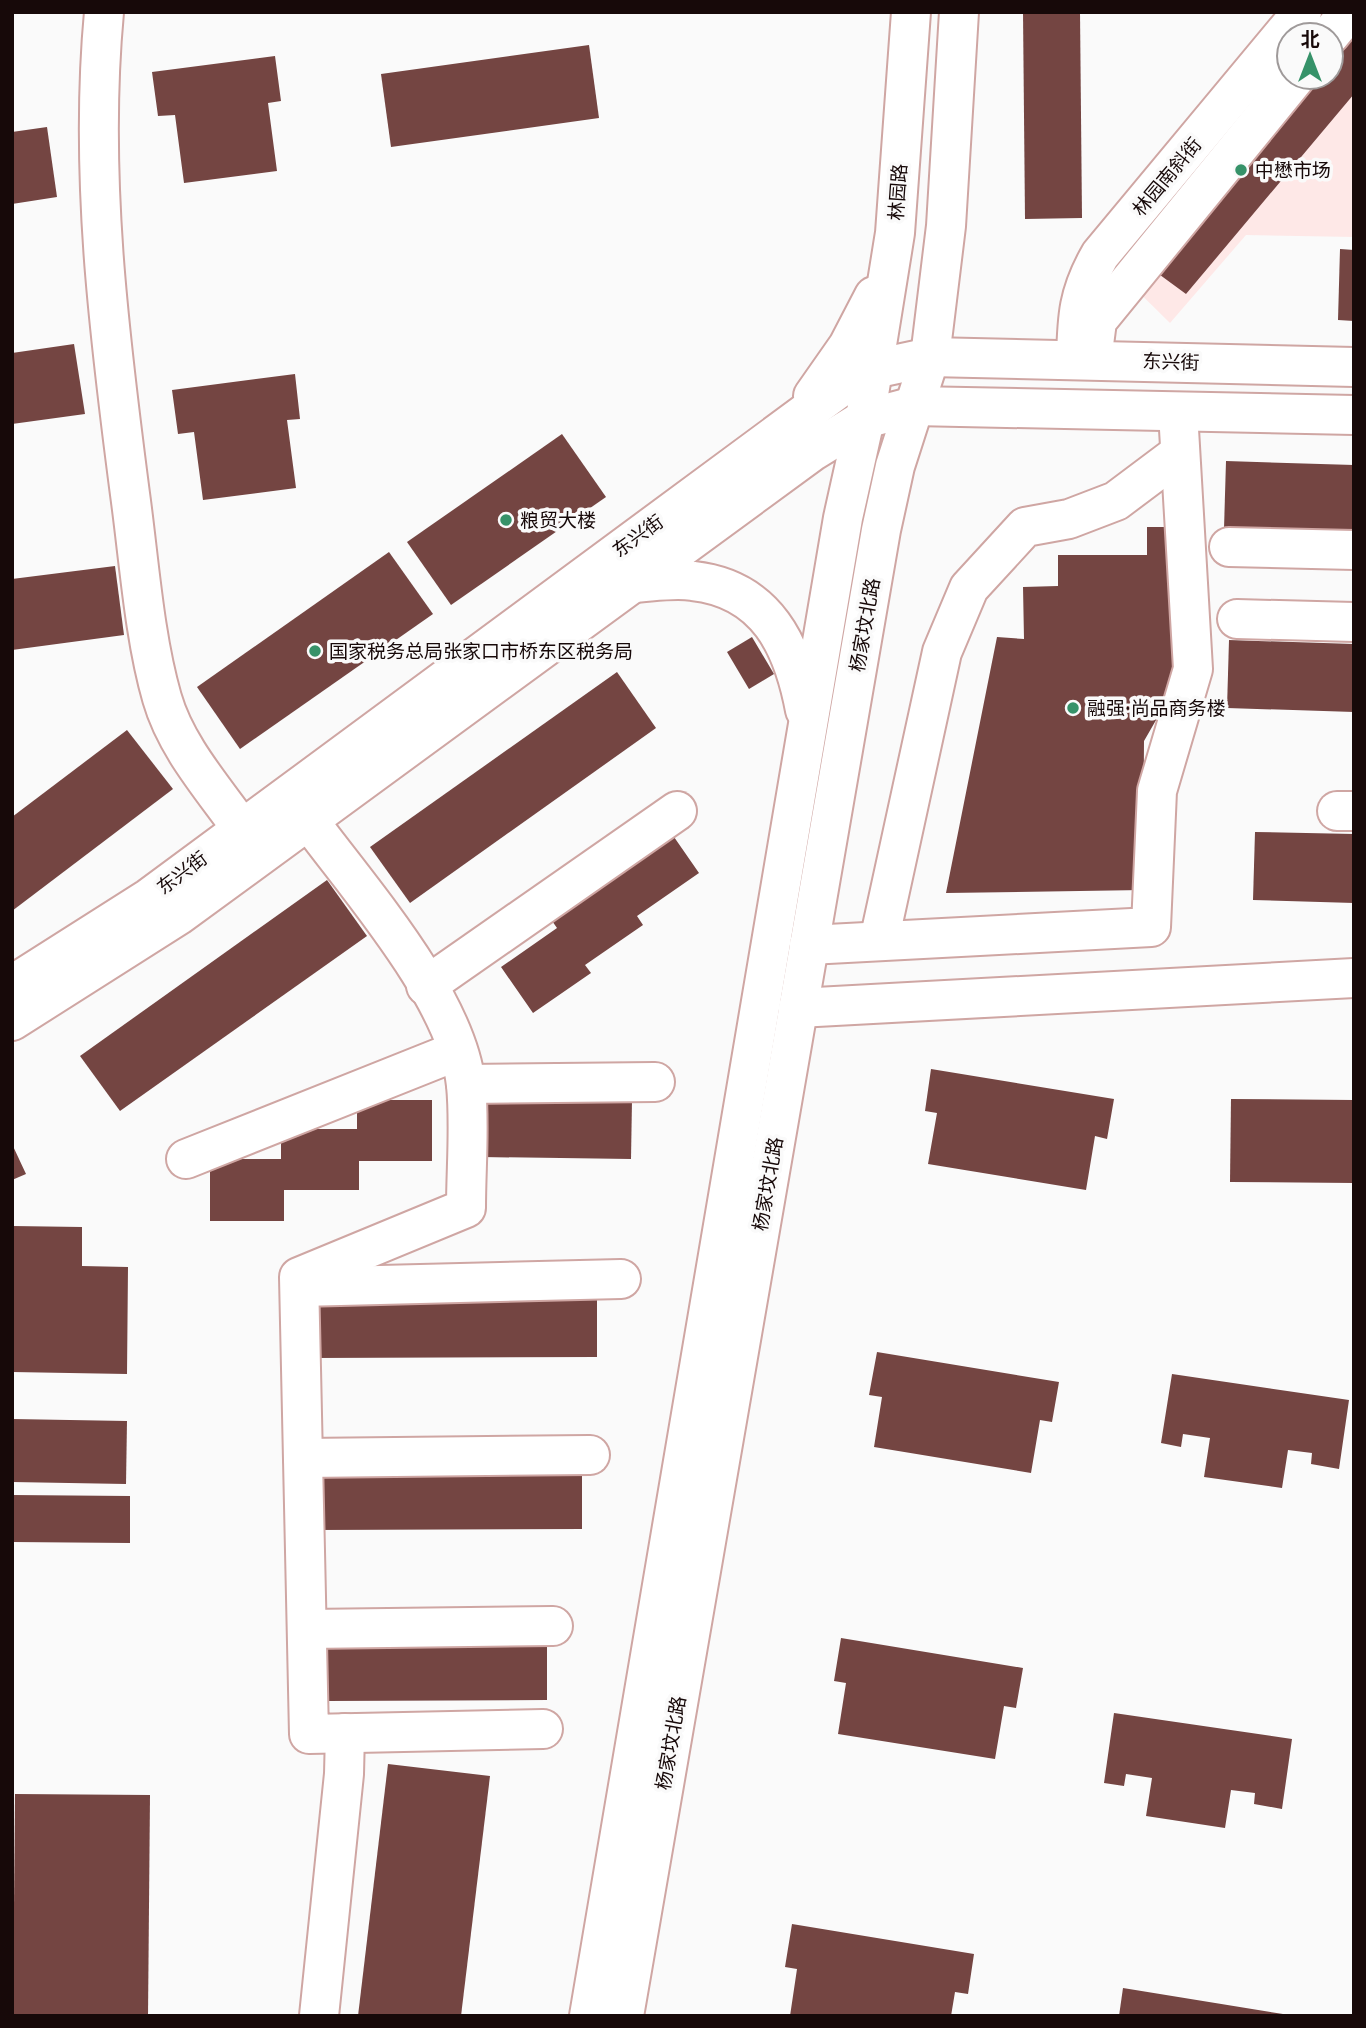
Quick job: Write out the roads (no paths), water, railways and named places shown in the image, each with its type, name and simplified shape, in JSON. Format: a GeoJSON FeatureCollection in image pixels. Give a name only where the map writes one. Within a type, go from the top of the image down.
{"type":"FeatureCollection","features":[{"type":"Feature","properties":{"kind":"main road"},"geometry":{"type":"LineString","coordinates":[[104,12],[98,140],[103,246],[111,343],[145,606],[162,699],[176,732],[253,842]]}},
{"type":"Feature","properties":{"kind":"main road","name":"林园路"},"geometry":{"type":"LineString","coordinates":[[874,369],[891,259],[911,12]]}},
{"type":"Feature","properties":{"kind":"main road"},"geometry":{"type":"LineString","coordinates":[[930,357],[946,226],[959,12]]}},
{"type":"Feature","properties":{"kind":"main road","name":"林园南斜街"},"geometry":{"type":"LineString","coordinates":[[1084,360],[1078,306],[1085,281],[1100,255],[1303,12]]}},
{"type":"Feature","properties":{"kind":"main road"},"geometry":{"type":"LineString","coordinates":[[1084,360],[1097,321],[1285,91]]}},
{"type":"Feature","properties":{"kind":"main road"},"geometry":{"type":"LineString","coordinates":[[785,428],[825,382],[848,346],[891,259]]}},
{"type":"Feature","properties":{"kind":"main road","name":"东兴街"},"geometry":{"type":"LineString","coordinates":[[12,1021],[179,915],[253,842],[853,378],[874,369],[930,357],[1354,367]]}},
{"type":"Feature","properties":{"kind":"main road","name":"杨家坟北路"},"geometry":{"type":"LineString","coordinates":[[624,2016],[881,530],[895,466],[930,357]]}},
{"type":"Feature","properties":{"kind":"main road","name":"杨家坟北路"},"geometry":{"type":"LineString","coordinates":[[589,2016],[843,518],[874,369]]}},
{"type":"Feature","properties":{"kind":"main road","name":"东兴街"},"geometry":{"type":"LineString","coordinates":[[12,985],[149,898],[253,842],[309,821],[813,452],[865,419],[914,406],[1354,415]]}},
{"type":"Feature","properties":{"kind":"main road"},"geometry":{"type":"LineString","coordinates":[[809,945],[1151,927],[1157,791],[1193,669],[1178,412]]}},
{"type":"Feature","properties":{"kind":"main road"},"geometry":{"type":"LineString","coordinates":[[879,941],[942,652],[969,588],[1025,527],[1069,519],[1116,501],[1180,453]]}},
{"type":"Feature","properties":{"kind":"main road"},"geometry":{"type":"LineString","coordinates":[[1229,547],[1354,550]]}},
{"type":"Feature","properties":{"kind":"main road"},"geometry":{"type":"LineString","coordinates":[[633,583],[693,581],[733,592],[762,612],[784,639],[798,674],[808,725]]}},
{"type":"Feature","properties":{"kind":"main road"},"geometry":{"type":"LineString","coordinates":[[1237,619],[1354,622]]}},
{"type":"Feature","properties":{"kind":"main road"},"geometry":{"type":"LineString","coordinates":[[426,986],[677,811]]}},
{"type":"Feature","properties":{"kind":"main road"},"geometry":{"type":"LineString","coordinates":[[309,821],[412,961],[452,1032],[462,1067],[466,1208],[299,1277],[309,1734],[543,1729]]}},
{"type":"Feature","properties":{"kind":"main road"},"geometry":{"type":"LineString","coordinates":[[798,1008],[1354,978]]}},
{"type":"Feature","properties":{"kind":"main road"},"geometry":{"type":"LineString","coordinates":[[186,1159],[462,1067],[656,1082]]}},
{"type":"Feature","properties":{"kind":"main road"},"geometry":{"type":"LineString","coordinates":[[300,1287],[621,1279]]}},
{"type":"Feature","properties":{"kind":"main road"},"geometry":{"type":"LineString","coordinates":[[303,1458],[590,1455]]}},
{"type":"Feature","properties":{"kind":"main road"},"geometry":{"type":"LineString","coordinates":[[307,1629],[553,1626]]}},
{"type":"Feature","properties":{"kind":"main road"},"geometry":{"type":"LineString","coordinates":[[319,2016],[344,1774],[345,1733]]}},
{"type":"Feature","properties":{"kind":"place","name":"中懋市场"},"geometry":{"type":"Point","coordinates":[1241,170]}},
{"type":"Feature","properties":{"kind":"place","name":"粮贸大楼"},"geometry":{"type":"Point","coordinates":[506,520]}},
{"type":"Feature","properties":{"kind":"place","name":"国家税务总局张家口市桥东区税务局"},"geometry":{"type":"Point","coordinates":[315,651]}},
{"type":"Feature","properties":{"kind":"place","name":"融强·尚品商务楼"},"geometry":{"type":"Point","coordinates":[1073,708]}}]}
